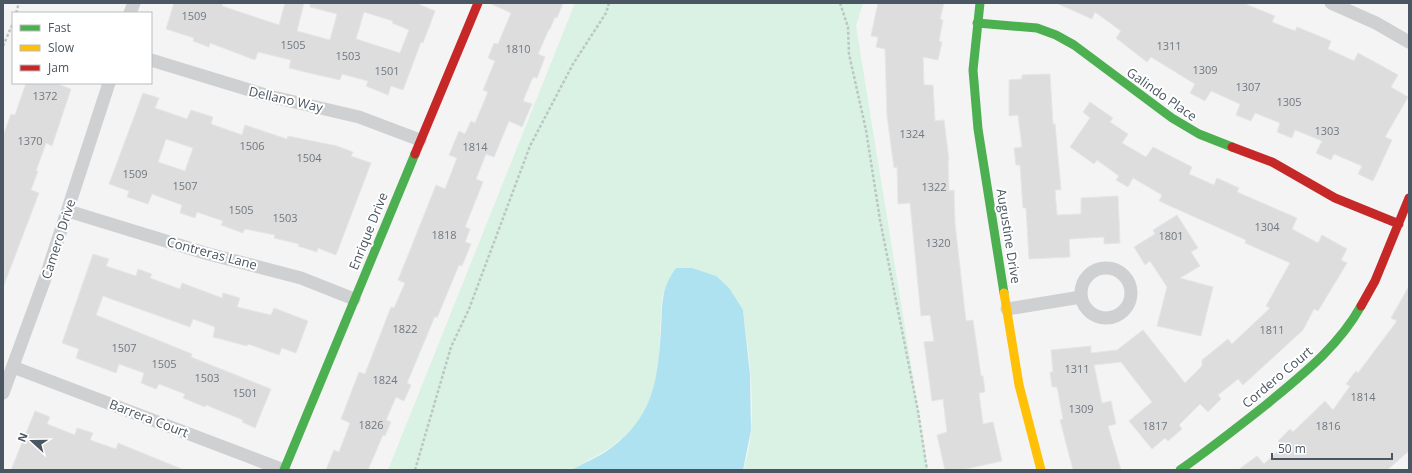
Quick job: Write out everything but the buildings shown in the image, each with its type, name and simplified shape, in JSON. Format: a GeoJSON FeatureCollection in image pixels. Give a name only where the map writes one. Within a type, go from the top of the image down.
{"type":"FeatureCollection","features":[{"type":"Feature","properties":{"kind":"street","name":"Enrique Drive"},"geometry":{"type":"LineString","coordinates":[[284,470],[478,3]]}},
{"type":"Feature","properties":{"kind":"street","name":"Augustine Drive"},"geometry":{"type":"LineString","coordinates":[[980,3],[973,70],[974,96],[1019,385],[1041,470]]}},
{"type":"Feature","properties":{"kind":"street"},"geometry":{"type":"LineString","coordinates":[[1331,3],[1376,23],[1409,42]]}},
{"type":"Feature","properties":{"kind":"street","name":"Galindo Place"},"geometry":{"type":"LineString","coordinates":[[977,23],[1037,28],[1056,35],[1074,45],[1172,118],[1199,134],[1272,162],[1335,198],[1399,224]]}},
{"type":"Feature","properties":{"kind":"street","name":"Dellano Way"},"geometry":{"type":"LineString","coordinates":[[152,60],[269,96],[360,117],[420,140]]}},
{"type":"Feature","properties":{"kind":"street","name":"Camero Drive"},"geometry":{"type":"LineString","coordinates":[[3,393],[68,211],[109,84]]}},
{"type":"Feature","properties":{"kind":"street","name":"Cordero Court"},"geometry":{"type":"LineString","coordinates":[[1180,470],[1218,443],[1320,359],[1357,313],[1375,281],[1409,198]]}},
{"type":"Feature","properties":{"kind":"street","name":"Contreras Lane"},"geometry":{"type":"LineString","coordinates":[[68,211],[204,253],[301,278],[354,299]]}},
{"type":"Feature","properties":{"kind":"street"},"geometry":{"type":"LineString","coordinates":[[1007,309],[1081,297]]}},
{"type":"Feature","properties":{"kind":"street","name":"Barrera Court"},"geometry":{"type":"LineString","coordinates":[[13,367],[284,470]]}},
{"type":"Feature","properties":{"kind":"path"},"geometry":{"type":"LineString","coordinates":[[415,470],[452,347],[469,309],[530,146],[573,64],[606,13],[608,3]]}},
{"type":"Feature","properties":{"kind":"path"},"geometry":{"type":"LineString","coordinates":[[840,3],[848,27],[849,54],[866,130],[880,220],[918,411],[927,470]]}},
{"type":"Feature","properties":{"kind":"path"},"geometry":{"type":"LineString","coordinates":[[3,46],[12,25]]}},
{"type":"Feature","properties":{"kind":"green space"},"geometry":{"type":"Polygon","coordinates":[[[575,3],[863,3],[856,26],[928,470],[743,470],[751,432],[752,390],[743,310],[692,268],[676,268],[670,277],[662,296],[658,375],[646,409],[634,428],[610,448],[571,470],[388,470],[575,3]]]}},
{"type":"Feature","properties":{"kind":"water"},"geometry":{"type":"Polygon","coordinates":[[[676,268],[692,268],[716,276],[729,288],[743,310],[750,375],[751,430],[743,470],[571,470],[611,448],[637,423],[645,409],[651,395],[658,364],[663,297],[667,283],[676,268]]]}},
{"type":"Feature","properties":{"kind":"traffic: fast"},"geometry":{"type":"LineString","coordinates":[[980,3],[973,70],[978,129],[1004,293]]}},
{"type":"Feature","properties":{"kind":"traffic: fast"},"geometry":{"type":"LineString","coordinates":[[977,23],[1037,28],[1056,35],[1074,45],[1172,118],[1199,134],[1232,147]]}},
{"type":"Feature","properties":{"kind":"traffic: fast"},"geometry":{"type":"LineString","coordinates":[[284,470],[415,154]]}},
{"type":"Feature","properties":{"kind":"traffic: fast"},"geometry":{"type":"LineString","coordinates":[[1180,470],[1267,404],[1306,371],[1331,347],[1352,321],[1361,306]]}},
{"type":"Feature","properties":{"kind":"traffic: slow"},"geometry":{"type":"LineString","coordinates":[[1004,293],[1019,385],[1041,470]]}},
{"type":"Feature","properties":{"kind":"traffic: jam"},"geometry":{"type":"LineString","coordinates":[[415,154],[478,3]]}},
{"type":"Feature","properties":{"kind":"traffic: jam"},"geometry":{"type":"LineString","coordinates":[[1232,147],[1272,162],[1335,198],[1399,224]]}},
{"type":"Feature","properties":{"kind":"traffic: jam"},"geometry":{"type":"LineString","coordinates":[[1361,306],[1375,281],[1409,198]]}}]}
